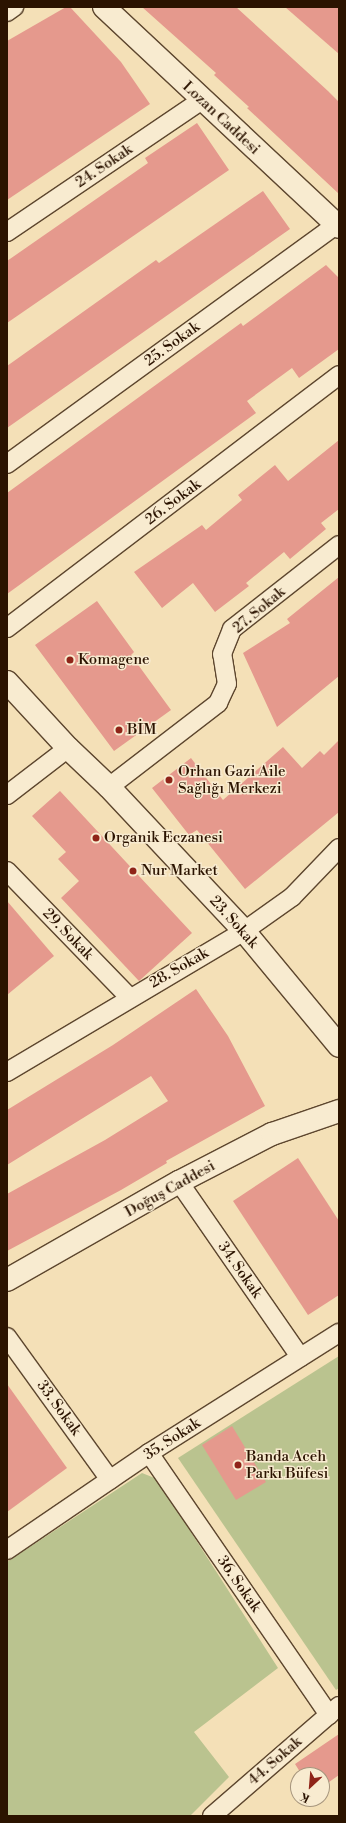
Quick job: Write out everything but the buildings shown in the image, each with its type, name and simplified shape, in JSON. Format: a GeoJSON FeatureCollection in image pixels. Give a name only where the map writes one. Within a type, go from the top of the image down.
{"type":"FeatureCollection","features":[{"type":"Feature","properties":{"kind":"main road","name":"Lozan Caddesi"},"geometry":{"type":"LineString","coordinates":[[104,7],[338,226]]}},
{"type":"Feature","properties":{"kind":"main road","name":"23. Sokak"},"geometry":{"type":"LineString","coordinates":[[7,682],[68,748],[109,787],[244,931],[339,1046]]}},
{"type":"Feature","properties":{"kind":"main road","name":"Doğuş Caddesi"},"geometry":{"type":"LineString","coordinates":[[7,1280],[179,1182],[272,1134],[339,1111]]}},
{"type":"Feature","properties":{"kind":"street"},"geometry":{"type":"LineString","coordinates":[[7,12],[14,7]]}},
{"type":"Feature","properties":{"kind":"street","name":"24. Sokak"},"geometry":{"type":"LineString","coordinates":[[7,232],[202,100]]}},
{"type":"Feature","properties":{"kind":"street","name":"25. Sokak"},"geometry":{"type":"LineString","coordinates":[[7,464],[338,226]]}},
{"type":"Feature","properties":{"kind":"street","name":"26. Sokak"},"geometry":{"type":"LineString","coordinates":[[7,628],[339,375]]}},
{"type":"Feature","properties":{"kind":"street","name":"27. Sokak"},"geometry":{"type":"LineString","coordinates":[[109,787],[218,703],[227,684],[222,654],[232,629],[339,545]]}},
{"type":"Feature","properties":{"kind":"street"},"geometry":{"type":"LineString","coordinates":[[7,795],[68,748]]}},
{"type":"Feature","properties":{"kind":"street","name":"28. Sokak"},"geometry":{"type":"LineString","coordinates":[[7,1072],[129,998],[244,931],[292,898],[339,848]]}},
{"type":"Feature","properties":{"kind":"street","name":"29. Sokak"},"geometry":{"type":"LineString","coordinates":[[8,875],[129,998]]}},
{"type":"Feature","properties":{"kind":"street","name":"34. Sokak"},"geometry":{"type":"LineString","coordinates":[[179,1182],[300,1357]]}},
{"type":"Feature","properties":{"kind":"street","name":"35. Sokak"},"geometry":{"type":"LineString","coordinates":[[7,1550],[149,1453],[339,1332]]}},
{"type":"Feature","properties":{"kind":"street","name":"33. Sokak"},"geometry":{"type":"LineString","coordinates":[[7,1337],[110,1480]]}},
{"type":"Feature","properties":{"kind":"street","name":"36. Sokak"},"geometry":{"type":"LineString","coordinates":[[149,1453],[334,1710]]}},
{"type":"Feature","properties":{"kind":"street","name":"44. Sokak"},"geometry":{"type":"LineString","coordinates":[[216,1815],[334,1710]]}},
{"type":"Feature","properties":{"kind":"green space"},"geometry":{"type":"Polygon","coordinates":[[[339,1356],[339,1688],[336,1690],[178,1458],[339,1356]]]}},
{"type":"Feature","properties":{"kind":"green space"},"geometry":{"type":"Polygon","coordinates":[[[142,1473],[157,1479],[278,1668],[194,1732],[229,1777],[190,1816],[7,1816],[7,1562],[142,1473]]]}},
{"type":"Feature","properties":{"kind":"place","name":"Komagene"},"geometry":{"type":"Point","coordinates":[70,660]}},
{"type":"Feature","properties":{"kind":"place","name":"BİM"},"geometry":{"type":"Point","coordinates":[119,730]}},
{"type":"Feature","properties":{"kind":"place","name":"Orhan Gazi Aile Sağlığı Merkezi"},"geometry":{"type":"Point","coordinates":[169,780]}},
{"type":"Feature","properties":{"kind":"place","name":"Organik Eczanesi"},"geometry":{"type":"Point","coordinates":[96,838]}},
{"type":"Feature","properties":{"kind":"place","name":"Nur Market"},"geometry":{"type":"Point","coordinates":[133,871]}},
{"type":"Feature","properties":{"kind":"place","name":"Banda Aceh Parkı Büfesi"},"geometry":{"type":"Point","coordinates":[238,1465]}}]}
